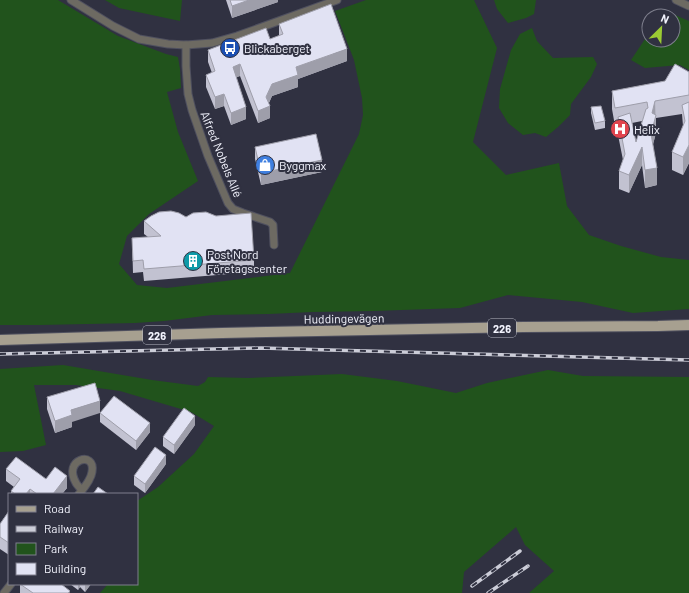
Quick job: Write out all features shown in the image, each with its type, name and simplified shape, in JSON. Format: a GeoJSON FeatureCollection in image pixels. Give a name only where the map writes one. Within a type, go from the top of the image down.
{"type":"FeatureCollection","features":[{"type":"Feature","properties":{"kind":"main road","name":"Huddingevägen"},"geometry":{"type":"LineString","coordinates":[[0,340],[222,333],[689,325]]}},
{"type":"Feature","properties":{"kind":"street"},"geometry":{"type":"LineString","coordinates":[[71,0],[113,26],[139,39],[168,44],[186,45],[212,43],[237,36],[337,0]]}},
{"type":"Feature","properties":{"kind":"street"},"geometry":{"type":"LineString","coordinates":[[676,0],[689,6]]}},
{"type":"Feature","properties":{"kind":"street","name":"Alfred Nobels Allé"},"geometry":{"type":"LineString","coordinates":[[186,45],[188,94],[192,110],[223,192],[228,203],[233,209],[270,222],[273,226],[274,245]]}},
{"type":"Feature","properties":{"kind":"street"},"geometry":{"type":"LineString","coordinates":[[4,593],[10,585]]}},
{"type":"Feature","properties":{"kind":"green space"},"geometry":{"type":"Polygon","coordinates":[[[0,0],[58,0],[118,36],[178,57],[181,88],[167,92],[178,132],[198,181],[149,214],[127,236],[119,264],[137,285],[167,288],[290,273],[359,134],[363,115],[362,98],[354,60],[335,11],[366,0],[474,0],[497,48],[473,142],[506,175],[559,163],[567,206],[589,235],[661,257],[689,260],[689,309],[633,313],[582,302],[508,295],[460,308],[212,315],[135,323],[0,325],[0,0]]]}},
{"type":"Feature","properties":{"kind":"green space"},"geometry":{"type":"Polygon","coordinates":[[[105,0],[182,0],[180,21],[119,8],[105,0]]]}},
{"type":"Feature","properties":{"kind":"green space"},"geometry":{"type":"Polygon","coordinates":[[[494,0],[536,0],[534,14],[508,23],[497,9],[494,0]]]}},
{"type":"Feature","properties":{"kind":"green space"},"geometry":{"type":"Polygon","coordinates":[[[681,18],[689,21],[689,70],[680,65],[645,68],[631,60],[641,45],[641,48],[681,48],[681,18]]]}},
{"type":"Feature","properties":{"kind":"green space"},"geometry":{"type":"Polygon","coordinates":[[[532,28],[537,41],[553,58],[593,57],[597,64],[591,77],[571,104],[570,115],[546,137],[535,133],[523,135],[508,123],[499,108],[500,89],[511,50],[520,34],[532,28]]]}},
{"type":"Feature","properties":{"kind":"green space"},"geometry":{"type":"Polygon","coordinates":[[[63,365],[198,386],[205,382],[208,377],[248,378],[342,374],[397,381],[456,393],[487,383],[548,370],[583,376],[689,377],[689,593],[529,593],[554,571],[525,545],[516,527],[464,572],[462,593],[100,593],[107,585],[138,585],[138,500],[158,487],[194,454],[214,426],[191,412],[120,391],[76,385],[34,385],[46,445],[23,451],[0,452],[0,369],[63,365]]]}},
{"type":"Feature","properties":{"kind":"building"},"geometry":{"type":"Polygon","coordinates":[[[230,0],[249,0],[232,6],[230,0]]]}},
{"type":"Feature","properties":{"kind":"building"},"geometry":{"type":"Polygon","coordinates":[[[331,4],[347,49],[296,67],[298,75],[272,84],[266,97],[270,106],[258,111],[240,64],[233,67],[246,107],[231,113],[224,94],[215,97],[206,75],[215,71],[208,50],[266,28],[270,39],[283,34],[279,24],[331,4]]]}},
{"type":"Feature","properties":{"kind":"building"},"geometry":{"type":"Polygon","coordinates":[[[675,64],[689,72],[689,95],[655,101],[652,113],[656,115],[651,134],[657,168],[645,170],[642,147],[629,175],[619,171],[625,154],[618,117],[630,113],[636,142],[646,109],[648,108],[647,102],[615,108],[612,91],[665,81],[675,64]]]}},
{"type":"Feature","properties":{"kind":"building"},"geometry":{"type":"Polygon","coordinates":[[[689,102],[689,145],[683,157],[672,152],[685,121],[682,105],[689,102]]]}},
{"type":"Feature","properties":{"kind":"building"},"geometry":{"type":"Polygon","coordinates":[[[601,106],[605,121],[595,123],[591,107],[601,106]]]}},
{"type":"Feature","properties":{"kind":"building"},"geometry":{"type":"Polygon","coordinates":[[[316,134],[322,160],[261,173],[255,147],[316,134]]]}},
{"type":"Feature","properties":{"kind":"building","name":"Post Nord Företagscenter"},"geometry":{"type":"Polygon","coordinates":[[[171,211],[186,217],[193,213],[206,212],[216,216],[251,213],[254,260],[144,269],[143,260],[133,261],[132,238],[161,236],[144,221],[159,212],[171,211]]]}},
{"type":"Feature","properties":{"kind":"building"},"geometry":{"type":"Polygon","coordinates":[[[95,383],[100,401],[71,410],[72,415],[55,421],[47,397],[95,383]]]}},
{"type":"Feature","properties":{"kind":"building"},"geometry":{"type":"Polygon","coordinates":[[[114,396],[150,423],[136,441],[100,413],[114,396]]]}},
{"type":"Feature","properties":{"kind":"building"},"geometry":{"type":"Polygon","coordinates":[[[184,408],[195,416],[174,445],[163,437],[184,408]]]}},
{"type":"Feature","properties":{"kind":"building"},"geometry":{"type":"Polygon","coordinates":[[[155,447],[166,455],[145,484],[134,476],[155,447]]]}},
{"type":"Feature","properties":{"kind":"building"},"geometry":{"type":"Polygon","coordinates":[[[16,457],[46,479],[55,467],[67,476],[54,493],[36,493],[30,489],[27,493],[14,493],[11,491],[20,479],[6,469],[16,457]]]}},
{"type":"Feature","properties":{"kind":"building"},"geometry":{"type":"Polygon","coordinates":[[[98,487],[107,493],[94,493],[98,487]]]}},
{"type":"Feature","properties":{"kind":"building"},"geometry":{"type":"Polygon","coordinates":[[[8,512],[8,542],[0,537],[0,524],[8,512]]]}},
{"type":"Feature","properties":{"kind":"building"},"geometry":{"type":"Polygon","coordinates":[[[21,585],[62,585],[70,591],[68,593],[33,593],[21,585]]]}},
{"type":"Feature","properties":{"kind":"railway"},"geometry":{"type":"LineString","coordinates":[[0,354],[261,348],[689,360]]}},
{"type":"Feature","properties":{"kind":"railway"},"geometry":{"type":"LineString","coordinates":[[472,586],[520,551]]}},
{"type":"Feature","properties":{"kind":"railway"},"geometry":{"type":"LineString","coordinates":[[488,593],[528,566]]}},
{"type":"Feature","properties":{"kind":"place","name":"Blickaberget"},"geometry":{"type":"Point","coordinates":[230,48]}},
{"type":"Feature","properties":{"kind":"place","name":"Helix"},"geometry":{"type":"Point","coordinates":[620,129]}},
{"type":"Feature","properties":{"kind":"place","name":"Byggmax"},"geometry":{"type":"Point","coordinates":[265,165]}},
{"type":"Feature","properties":{"kind":"place","name":"Post Nord Företagscenter"},"geometry":{"type":"Point","coordinates":[193,261]}}]}
